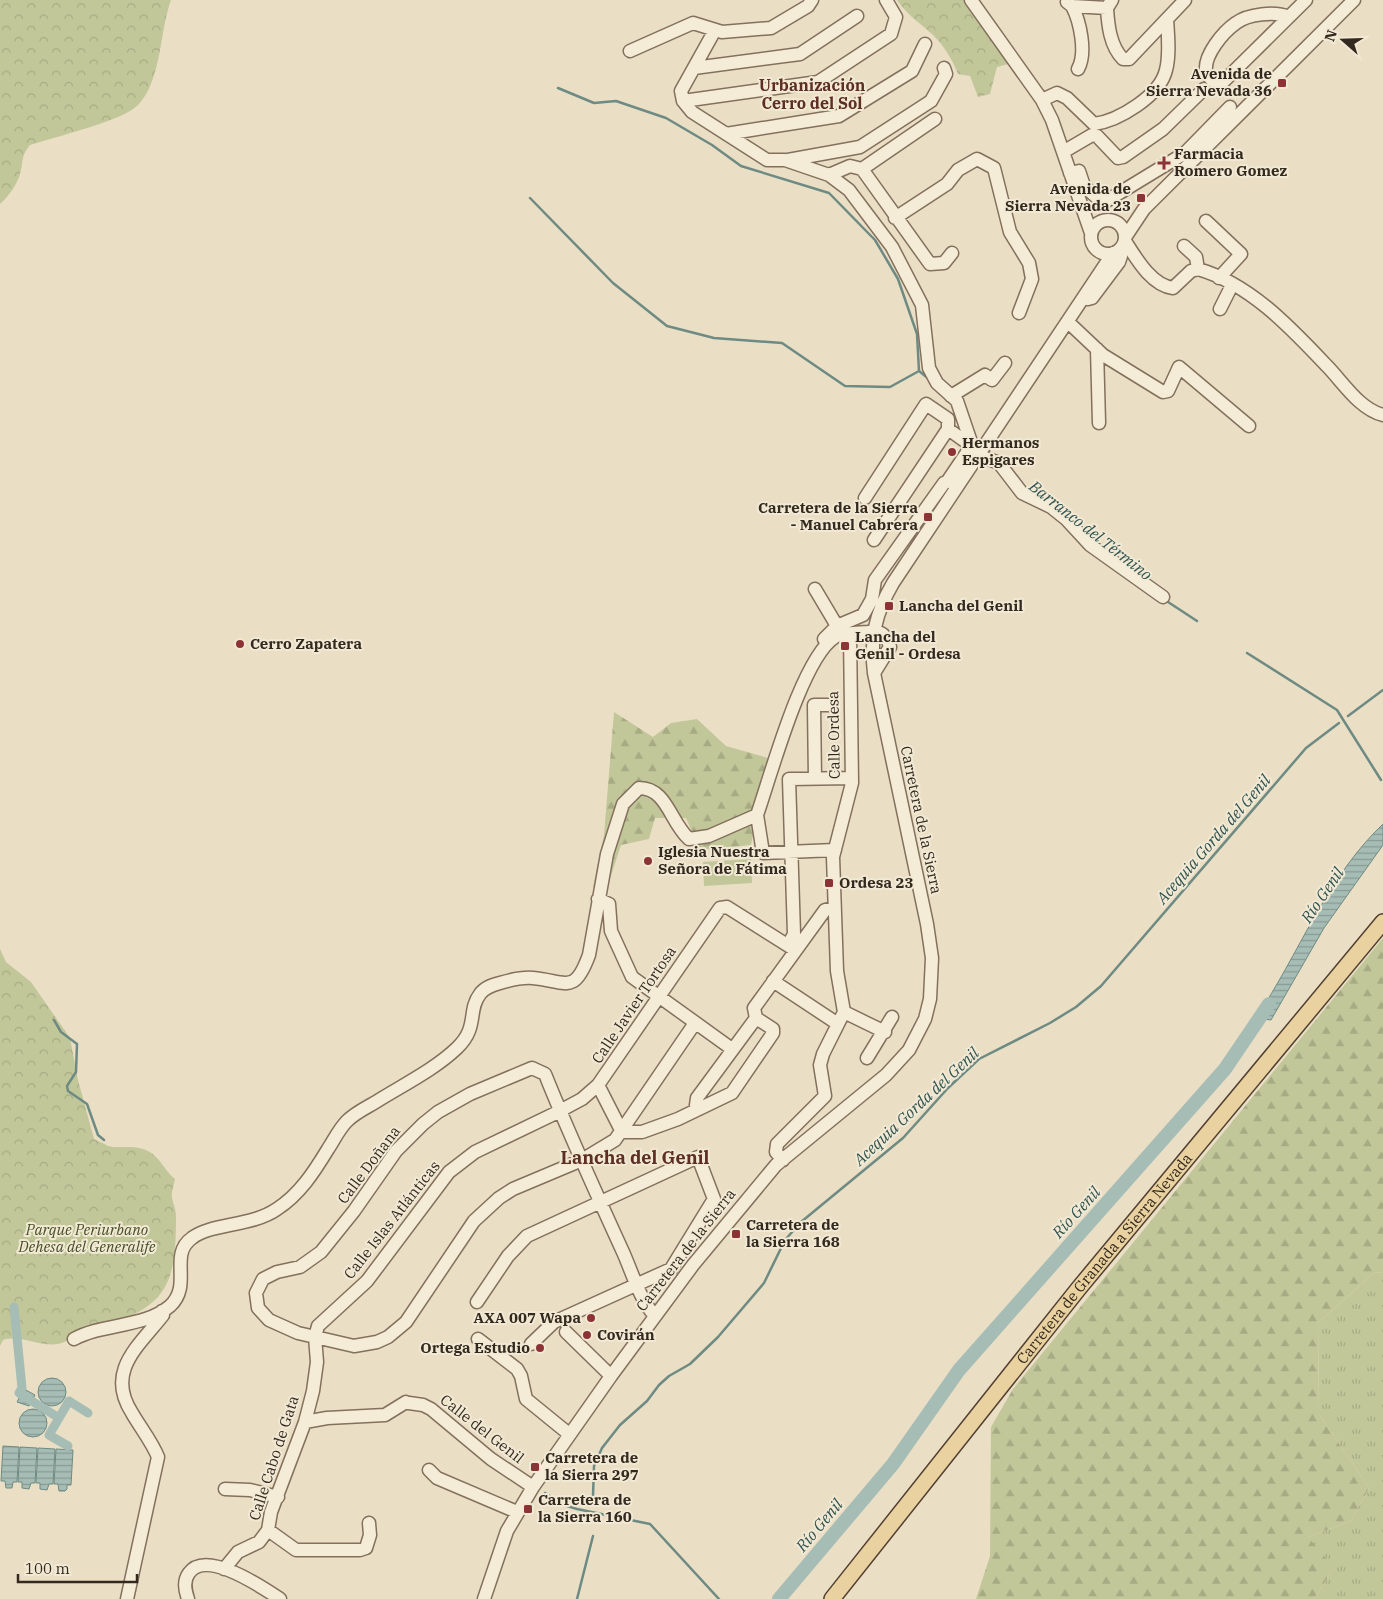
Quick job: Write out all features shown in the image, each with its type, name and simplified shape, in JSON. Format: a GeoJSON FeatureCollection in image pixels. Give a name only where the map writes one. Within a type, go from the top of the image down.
{"type":"FeatureCollection","features":[{"type":"Feature","properties":{"kind":"main road","name":"Carretera de Granada a Sierra Nevada"},"geometry":{"type":"LineString","coordinates":[[832,1599],[1079,1288],[1383,922]]}},
{"type":"Feature","properties":{"kind":"street"},"geometry":{"type":"LineString","coordinates":[[630,51],[689,23],[699,23],[715,30],[727,31],[776,26],[808,6],[812,0]]}},
{"type":"Feature","properties":{"kind":"street"},"geometry":{"type":"LineString","coordinates":[[683,101],[818,82],[891,34],[896,17],[886,0]]}},
{"type":"Feature","properties":{"kind":"street"},"geometry":{"type":"LineString","coordinates":[[971,0],[1042,100],[1052,120],[1082,205],[1091,233],[1091,241],[1096,249],[1103,253],[1121,246]]}},
{"type":"Feature","properties":{"kind":"street"},"geometry":{"type":"LineString","coordinates":[[1069,3],[1109,4],[1109,30],[1118,54],[1123,59],[1129,59],[1185,0]]}},
{"type":"Feature","properties":{"kind":"street"},"geometry":{"type":"LineString","coordinates":[[1289,17],[1281,14],[1267,15],[1245,18],[1235,23],[1212,47],[1206,71],[1209,77],[1216,84],[1221,84],[1289,17],[1306,0]]}},
{"type":"Feature","properties":{"kind":"street"},"geometry":{"type":"LineString","coordinates":[[814,665],[813,654],[816,647],[837,626],[863,615],[872,599],[875,580],[945,482],[975,450],[1068,322],[1091,285],[1121,246],[1144,209],[1354,0]]}},
{"type":"Feature","properties":{"kind":"street"},"geometry":{"type":"LineString","coordinates":[[1069,3],[1076,14],[1082,52],[1078,69]]}},
{"type":"Feature","properties":{"kind":"street"},"geometry":{"type":"LineString","coordinates":[[694,68],[800,54],[857,16]]}},
{"type":"Feature","properties":{"kind":"street"},"geometry":{"type":"LineString","coordinates":[[1042,100],[1057,93],[1067,98],[1094,124],[1108,122],[1126,113],[1161,82],[1166,70],[1167,19]]}},
{"type":"Feature","properties":{"kind":"street"},"geometry":{"type":"LineString","coordinates":[[715,30],[681,91],[683,101],[692,112],[767,160],[785,160],[860,148],[931,101],[946,74],[944,68]]}},
{"type":"Feature","properties":{"kind":"street"},"geometry":{"type":"LineString","coordinates":[[726,134],[839,116],[912,71],[926,44]]}},
{"type":"Feature","properties":{"kind":"street"},"geometry":{"type":"LineString","coordinates":[[1063,152],[1092,135],[1097,136],[1118,158],[1123,158],[1163,129],[1204,89]]}},
{"type":"Feature","properties":{"kind":"street"},"geometry":{"type":"LineString","coordinates":[[1070,173],[1079,170],[1084,186],[1103,203],[1185,153],[1230,107]]}},
{"type":"Feature","properties":{"kind":"street"},"geometry":{"type":"LineString","coordinates":[[862,169],[935,119]]}},
{"type":"Feature","properties":{"kind":"street"},"geometry":{"type":"LineString","coordinates":[[895,218],[947,184],[958,170],[977,159],[994,168],[1010,232],[1029,263],[1032,279],[1019,313]]}},
{"type":"Feature","properties":{"kind":"street"},"geometry":{"type":"LineString","coordinates":[[785,160],[829,175],[849,190],[892,247],[922,305],[929,368],[937,383],[957,401],[975,450]]}},
{"type":"Feature","properties":{"kind":"street"},"geometry":{"type":"LineString","coordinates":[[829,175],[850,166],[862,169],[895,218],[930,264],[944,263],[952,253]]}},
{"type":"Feature","properties":{"kind":"street"},"geometry":{"type":"LineString","coordinates":[[1091,233],[1100,216],[1109,205],[1147,183],[1162,191]]}},
{"type":"Feature","properties":{"kind":"street"},"geometry":{"type":"LineString","coordinates":[[1082,205],[1099,221],[1114,221],[1144,209]]}},
{"type":"Feature","properties":{"kind":"street"},"geometry":{"type":"LineString","coordinates":[[1082,301],[1092,298],[1119,262],[1122,227],[1114,221]]}},
{"type":"Feature","properties":{"kind":"street"},"geometry":{"type":"LineString","coordinates":[[1206,222],[1241,254],[1219,278]]}},
{"type":"Feature","properties":{"kind":"street"},"geometry":{"type":"LineString","coordinates":[[1121,246],[1160,284],[1168,288],[1174,288],[1191,272],[1198,269],[1254,296],[1326,364],[1365,407],[1383,419]]}},
{"type":"Feature","properties":{"kind":"street"},"geometry":{"type":"LineString","coordinates":[[1184,246],[1196,256],[1198,269]]}},
{"type":"Feature","properties":{"kind":"street"},"geometry":{"type":"LineString","coordinates":[[1091,285],[1096,249]]}},
{"type":"Feature","properties":{"kind":"street"},"geometry":{"type":"LineString","coordinates":[[1220,309],[1232,285]]}},
{"type":"Feature","properties":{"kind":"street"},"geometry":{"type":"LineString","coordinates":[[1068,322],[1097,349],[1163,392],[1168,392],[1179,367],[1249,426]]}},
{"type":"Feature","properties":{"kind":"street"},"geometry":{"type":"LineString","coordinates":[[1097,349],[1099,424]]}},
{"type":"Feature","properties":{"kind":"street"},"geometry":{"type":"LineString","coordinates":[[951,396],[986,375],[992,380],[1005,363]]}},
{"type":"Feature","properties":{"kind":"street"},"geometry":{"type":"LineString","coordinates":[[865,498],[926,404],[948,419],[948,429],[874,540]]}},
{"type":"Feature","properties":{"kind":"street"},"geometry":{"type":"LineString","coordinates":[[948,429],[975,450],[999,463],[1022,492],[1051,507],[1066,518],[1090,544],[1163,597]]}},
{"type":"Feature","properties":{"kind":"street","name":"Carretera de la Sierra"},"geometry":{"type":"LineString","coordinates":[[484,1599],[501,1546],[517,1512],[569,1434],[655,1316],[730,1219],[776,1165],[900,1061],[917,1036],[930,999],[932,958],[927,924],[874,674],[874,631],[881,604],[975,450]]}},
{"type":"Feature","properties":{"kind":"street"},"geometry":{"type":"LineString","coordinates":[[815,589],[837,626]]}},
{"type":"Feature","properties":{"kind":"street"},"geometry":{"type":"LineString","coordinates":[[835,850],[763,853],[756,814],[796,704],[814,665],[829,642],[837,636],[874,631]]}},
{"type":"Feature","properties":{"kind":"street","name":"Calle Ordesa"},"geometry":{"type":"LineString","coordinates":[[844,1012],[837,971],[833,857],[852,778],[850,635]]}},
{"type":"Feature","properties":{"kind":"street"},"geometry":{"type":"LineString","coordinates":[[815,779],[814,705],[830,705]]}},
{"type":"Feature","properties":{"kind":"street"},"geometry":{"type":"LineString","coordinates":[[791,947],[794,934],[789,779],[852,778]]}},
{"type":"Feature","properties":{"kind":"street"},"geometry":{"type":"LineString","coordinates":[[74,1338],[90,1332],[147,1318],[170,1306],[179,1293],[182,1277],[180,1255],[188,1241],[202,1232],[258,1219],[287,1202],[307,1182],[347,1121],[420,1075],[457,1048],[470,1031],[476,1002],[482,991],[501,982],[520,978],[540,979],[558,984],[570,983],[575,980],[584,968],[589,955],[607,854],[623,804],[638,788],[649,788],[664,799],[678,829],[688,839],[709,836],[756,814]]}},
{"type":"Feature","properties":{"kind":"street"},"geometry":{"type":"LineString","coordinates":[[598,899],[609,904],[611,931],[632,977],[732,1049]]}},
{"type":"Feature","properties":{"kind":"street","name":"Calle Javier Tortosa"},"geometry":{"type":"LineString","coordinates":[[559,1110],[582,1099],[598,1085],[720,908],[724,906],[791,947]]}},
{"type":"Feature","properties":{"kind":"street"},"geometry":{"type":"LineString","coordinates":[[598,1085],[622,1132],[642,1132],[678,1119],[732,1093],[773,1033],[773,1029],[756,1018],[754,1008],[791,947],[825,910],[834,908]]}},
{"type":"Feature","properties":{"kind":"street"},"geometry":{"type":"LineString","coordinates":[[772,981],[838,1024]]}},
{"type":"Feature","properties":{"kind":"street"},"geometry":{"type":"LineString","coordinates":[[783,1160],[776,1152],[777,1144],[825,1096],[820,1065],[825,1048],[844,1012],[885,1032]]}},
{"type":"Feature","properties":{"kind":"street"},"geometry":{"type":"LineString","coordinates":[[867,1058],[885,1032],[892,1017]]}},
{"type":"Feature","properties":{"kind":"street"},"geometry":{"type":"LineString","coordinates":[[699,1109],[696,1104],[697,1098],[756,1018]]}},
{"type":"Feature","properties":{"kind":"street","name":"Calle Doñana"},"geometry":{"type":"LineString","coordinates":[[655,1316],[637,1284],[582,1160],[559,1110],[545,1074],[532,1068],[470,1094],[438,1112],[423,1124],[396,1151],[354,1211],[321,1252],[300,1267],[268,1275],[258,1286],[256,1301],[262,1314],[298,1333],[354,1346],[365,1345],[388,1337],[406,1322],[474,1221],[486,1209],[513,1189],[582,1160],[603,1149],[622,1132],[695,1023]]}},
{"type":"Feature","properties":{"kind":"street","name":"Calle Islas Atlánticas"},"geometry":{"type":"LineString","coordinates":[[315,1336],[318,1326],[367,1281],[449,1172],[475,1152],[559,1110]]}},
{"type":"Feature","properties":{"kind":"street"},"geometry":{"type":"LineString","coordinates":[[477,1302],[508,1256],[528,1236],[698,1158],[714,1199],[671,1269],[637,1284],[531,1344]]}},
{"type":"Feature","properties":{"kind":"street","name":"Carretera de la Sierra"},"geometry":{"type":"LineString","coordinates":[[551,1462],[557,1458],[783,1160]]}},
{"type":"Feature","properties":{"kind":"street"},"geometry":{"type":"LineString","coordinates":[[638,1352],[642,1340],[652,1326],[655,1316],[663,1312],[676,1295],[687,1287]]}},
{"type":"Feature","properties":{"kind":"street"},"geometry":{"type":"LineString","coordinates":[[127,1599],[158,1462],[156,1453],[128,1407],[122,1388],[122,1378],[130,1354],[163,1315],[162,1311]]}},
{"type":"Feature","properties":{"kind":"street"},"geometry":{"type":"LineString","coordinates":[[560,1327],[611,1376]]}},
{"type":"Feature","properties":{"kind":"street","name":"Calle Cabo de Gata"},"geometry":{"type":"LineString","coordinates":[[224,1569],[238,1552],[258,1542],[268,1530],[271,1512],[305,1422],[317,1362],[315,1336]]}},
{"type":"Feature","properties":{"kind":"street"},"geometry":{"type":"LineString","coordinates":[[478,1339],[517,1369],[521,1376],[526,1399],[569,1434]]}},
{"type":"Feature","properties":{"kind":"street","name":"Calle del Genil"},"geometry":{"type":"LineString","coordinates":[[305,1422],[327,1418],[385,1415],[408,1403],[423,1405],[431,1409],[492,1459],[533,1487]]}},
{"type":"Feature","properties":{"kind":"street"},"geometry":{"type":"LineString","coordinates":[[429,1470],[437,1478],[517,1512]]}},
{"type":"Feature","properties":{"kind":"street"},"geometry":{"type":"LineString","coordinates":[[225,1489],[250,1490],[278,1497]]}},
{"type":"Feature","properties":{"kind":"street"},"geometry":{"type":"LineString","coordinates":[[268,1530],[296,1550],[360,1550],[366,1548],[370,1535],[370,1523]]}},
{"type":"Feature","properties":{"kind":"street"},"geometry":{"type":"LineString","coordinates":[[188,1599],[184,1585],[193,1569],[204,1564],[224,1569],[280,1599]]}},
{"type":"Feature","properties":{"kind":"green space"},"geometry":{"type":"Polygon","coordinates":[[[0,0],[171,0],[154,76],[148,91],[140,103],[130,111],[104,123],[30,145],[23,156],[17,182],[0,204],[0,0]]]}},
{"type":"Feature","properties":{"kind":"green space"},"geometry":{"type":"Polygon","coordinates":[[[897,0],[967,0],[1012,63],[997,67],[990,94],[978,97],[970,76],[958,74],[951,58],[941,44],[909,15],[897,0]]]}},
{"type":"Feature","properties":{"kind":"green space"},"geometry":{"type":"Polygon","coordinates":[[[614,712],[653,737],[671,723],[697,719],[726,746],[768,758],[751,845],[700,850],[686,818],[655,818],[649,839],[621,845],[608,885],[593,887],[604,835],[614,712]]]}},
{"type":"Feature","properties":{"kind":"green space"},"geometry":{"type":"Polygon","coordinates":[[[751,859],[752,883],[704,886],[703,862],[751,859]]]}},
{"type":"Feature","properties":{"kind":"green space"},"geometry":{"type":"Polygon","coordinates":[[[1383,938],[1383,1273],[1375,1272],[1318,1323],[1319,1414],[1369,1488],[1351,1521],[1308,1537],[1325,1557],[1331,1572],[1314,1599],[976,1599],[990,1556],[991,1427],[1013,1389],[1383,938]]]}},
{"type":"Feature","properties":{"kind":"green space","name":"Parque Periurbano Dehesa del Generalife"},"geometry":{"type":"Polygon","coordinates":[[[0,949],[6,962],[31,982],[70,1038],[78,1080],[94,1139],[108,1146],[138,1148],[148,1151],[156,1157],[175,1179],[172,1200],[176,1211],[176,1239],[170,1276],[164,1290],[141,1311],[98,1328],[81,1332],[58,1344],[10,1339],[3,1340],[0,1346],[0,949]]]}},
{"type":"Feature","properties":{"kind":"green space"},"geometry":{"type":"Polygon","coordinates":[[[1375,1272],[1383,1273],[1383,1599],[1314,1599],[1331,1572],[1308,1537],[1351,1521],[1369,1488],[1319,1414],[1318,1323],[1375,1272]]]}},
{"type":"Feature","properties":{"kind":"water"},"geometry":{"type":"Polygon","coordinates":[[[1383,824],[1383,845],[1324,928],[1271,1020],[1256,1018],[1329,892],[1363,845],[1383,824]]]}},
{"type":"Feature","properties":{"kind":"water"},"geometry":{"type":"Polygon","coordinates":[[[52,1378],[62,1382],[66,1392],[62,1402],[52,1406],[42,1402],[38,1392],[42,1382],[52,1378]]]}},
{"type":"Feature","properties":{"kind":"water"},"geometry":{"type":"Polygon","coordinates":[[[24,1389],[35,1395],[29,1406],[17,1402],[24,1389]]]}},
{"type":"Feature","properties":{"kind":"water"},"geometry":{"type":"Polygon","coordinates":[[[33,1409],[43,1413],[47,1423],[43,1433],[33,1437],[23,1433],[19,1423],[23,1413],[33,1409]]]}},
{"type":"Feature","properties":{"kind":"water"},"geometry":{"type":"Polygon","coordinates":[[[3,1446],[19,1447],[17,1482],[13,1482],[12,1488],[6,1488],[5,1481],[1,1481],[3,1446]]]}},
{"type":"Feature","properties":{"kind":"water"},"geometry":{"type":"Polygon","coordinates":[[[20,1447],[37,1448],[35,1483],[31,1483],[29,1489],[22,1488],[22,1482],[18,1482],[20,1447]]]}},
{"type":"Feature","properties":{"kind":"water"},"geometry":{"type":"Polygon","coordinates":[[[38,1448],[55,1449],[53,1484],[49,1484],[47,1490],[40,1489],[40,1483],[36,1483],[38,1448]]]}},
{"type":"Feature","properties":{"kind":"water"},"geometry":{"type":"Polygon","coordinates":[[[56,1449],[73,1450],[71,1485],[67,1485],[65,1491],[59,1491],[58,1484],[54,1484],[56,1449]]]}},
{"type":"Feature","properties":{"kind":"waterway","name":"Barranco del Término"},"geometry":{"type":"LineString","coordinates":[[558,88],[594,103],[616,101],[666,118],[712,145],[741,166],[829,193],[875,240],[898,279],[917,334],[919,371],[929,379]]}},
{"type":"Feature","properties":{"kind":"waterway"},"geometry":{"type":"LineString","coordinates":[[530,198],[613,283],[667,326],[714,338],[782,343],[845,386],[890,387],[919,371]]}},
{"type":"Feature","properties":{"kind":"waterway","name":"Barranco del Término"},"geometry":{"type":"LineString","coordinates":[[1165,600],[1197,621]]}},
{"type":"Feature","properties":{"kind":"waterway","name":"Barranco del Término"},"geometry":{"type":"LineString","coordinates":[[1247,653],[1337,710],[1381,780]]}},
{"type":"Feature","properties":{"kind":"waterway","name":"Acequia Gorda del Genil"},"geometry":{"type":"LineString","coordinates":[[1348,716],[1383,690]]}},
{"type":"Feature","properties":{"kind":"waterway","name":"Acequia Gorda del Genil"},"geometry":{"type":"LineString","coordinates":[[593,1496],[594,1466],[602,1448],[620,1425],[647,1401],[659,1385],[669,1376],[690,1364],[718,1337],[764,1283],[785,1240],[801,1222],[903,1138],[948,1088],[979,1059],[1050,1023],[1076,1007],[1101,986],[1306,748],[1339,723]]}},
{"type":"Feature","properties":{"kind":"waterway","name":"Río Genil"},"geometry":{"type":"LineString","coordinates":[[779,1599],[893,1464],[959,1370],[1225,1069],[1269,1004]]}},
{"type":"Feature","properties":{"kind":"waterway"},"geometry":{"type":"LineString","coordinates":[[54,1020],[61,1032],[77,1044],[76,1072],[67,1086],[68,1091],[87,1104],[98,1135],[104,1140]]}},
{"type":"Feature","properties":{"kind":"waterway"},"geometry":{"type":"LineString","coordinates":[[14,1307],[22,1388],[19,1393],[59,1418]]}},
{"type":"Feature","properties":{"kind":"waterway"},"geometry":{"type":"LineString","coordinates":[[68,1446],[49,1435],[69,1401],[88,1413]]}},
{"type":"Feature","properties":{"kind":"waterway"},"geometry":{"type":"LineString","coordinates":[[545,1493],[564,1505],[577,1509],[650,1524],[719,1599]]}},
{"type":"Feature","properties":{"kind":"waterway","name":"Acequia Gorda del Genil"},"geometry":{"type":"LineString","coordinates":[[577,1599],[593,1536]]}},
{"type":"Feature","properties":{"kind":"place","name":"Avenida de Sierra Nevada 36"},"geometry":{"type":"Point","coordinates":[1282,83]}},
{"type":"Feature","properties":{"kind":"place","name":"Farmacia Romero Gomez"},"geometry":{"type":"Point","coordinates":[1164,163]}},
{"type":"Feature","properties":{"kind":"place","name":"Avenida de Sierra Nevada 23"},"geometry":{"type":"Point","coordinates":[1141,198]}},
{"type":"Feature","properties":{"kind":"place","name":"Hermanos Espigares"},"geometry":{"type":"Point","coordinates":[952,452]}},
{"type":"Feature","properties":{"kind":"place","name":"Carretera de la Sierra - Manuel Cabrera"},"geometry":{"type":"Point","coordinates":[928,517]}},
{"type":"Feature","properties":{"kind":"place","name":"Lancha del Genil"},"geometry":{"type":"Point","coordinates":[889,606]}},
{"type":"Feature","properties":{"kind":"place","name":"Cerro Zapatera"},"geometry":{"type":"Point","coordinates":[240,644]}},
{"type":"Feature","properties":{"kind":"place","name":"Lancha del Genil - Ordesa"},"geometry":{"type":"Point","coordinates":[845,646]}},
{"type":"Feature","properties":{"kind":"place","name":"Iglesia Nuestra Señora de Fátima"},"geometry":{"type":"Point","coordinates":[648,861]}},
{"type":"Feature","properties":{"kind":"place","name":"Ordesa 23"},"geometry":{"type":"Point","coordinates":[829,883]}},
{"type":"Feature","properties":{"kind":"place","name":"Carretera de la Sierra 168"},"geometry":{"type":"Point","coordinates":[736,1234]}},
{"type":"Feature","properties":{"kind":"place","name":"AXA 007 Wapa"},"geometry":{"type":"Point","coordinates":[591,1318]}},
{"type":"Feature","properties":{"kind":"place","name":"Covirán"},"geometry":{"type":"Point","coordinates":[587,1335]}},
{"type":"Feature","properties":{"kind":"place","name":"Ortega Estudio"},"geometry":{"type":"Point","coordinates":[540,1348]}},
{"type":"Feature","properties":{"kind":"place","name":"Carretera de la Sierra 297"},"geometry":{"type":"Point","coordinates":[535,1467]}},
{"type":"Feature","properties":{"kind":"place","name":"Carretera de la Sierra 160"},"geometry":{"type":"Point","coordinates":[528,1509]}},
{"type":"Feature","properties":{"kind":"district","name":"Urbanización Cerro del Sol"},"geometry":{"type":"Point","coordinates":[812,94]}},
{"type":"Feature","properties":{"kind":"district","name":"Lancha del Genil"},"geometry":{"type":"Point","coordinates":[635,1158]}}]}
